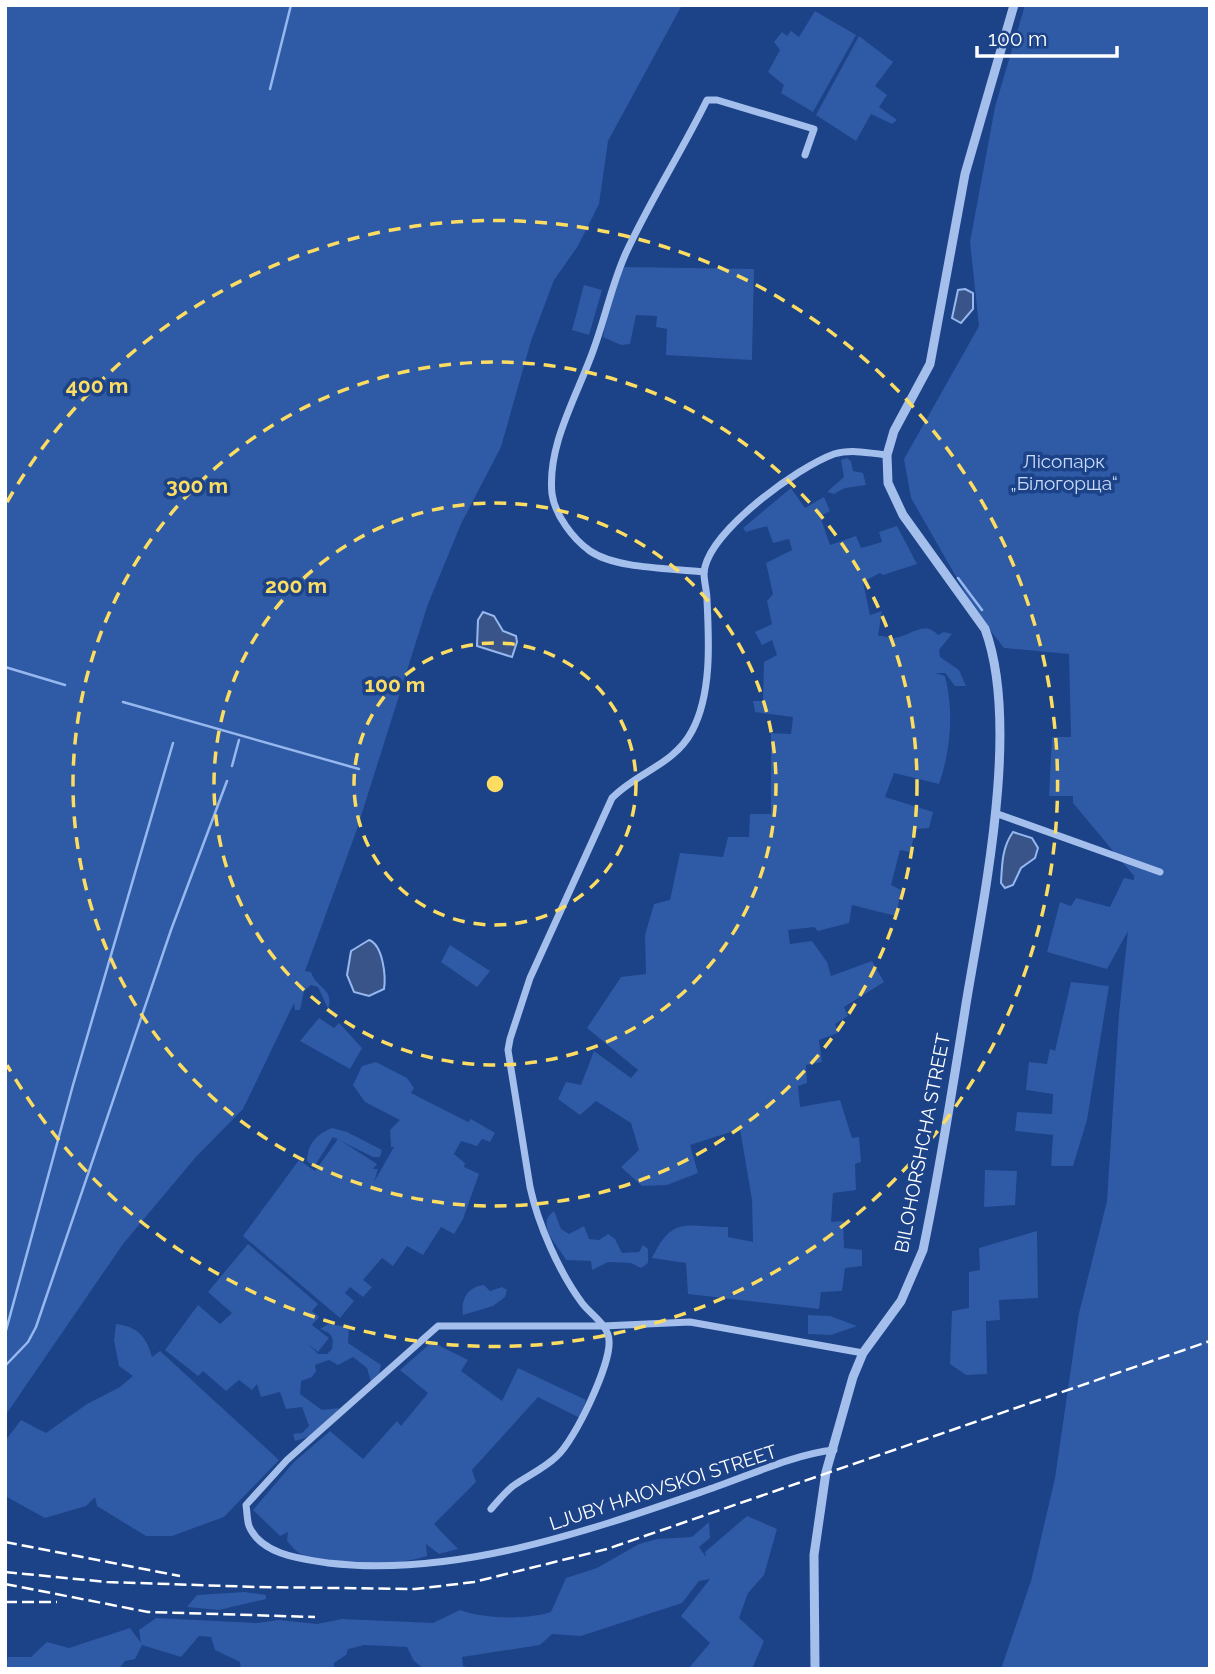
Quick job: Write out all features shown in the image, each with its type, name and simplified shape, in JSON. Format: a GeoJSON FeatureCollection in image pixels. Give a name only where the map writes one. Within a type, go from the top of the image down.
{"type":"FeatureCollection","features":[{"type":"Feature","properties":{"kind":"street","name":"BILOHORSHCHA STREET"},"geometry":{"type":"LineString","coordinates":[[815,1669],[814,1555],[826,1472],[853,1377],[863,1353],[901,1301],[923,1251],[968,996],[995,813],[998,692],[992,648],[985,629],[903,515],[888,483],[887,455],[894,431],[930,364],[965,174],[1014,5]]}},
{"type":"Feature","properties":{"kind":"street"},"geometry":{"type":"LineString","coordinates":[[704,572],[612,561],[598,556],[574,536],[560,515],[552,494],[556,456],[566,419],[593,352],[607,298],[624,257],[660,183],[685,144],[706,100],[717,100],[814,129],[805,155]]}},
{"type":"Feature","properties":{"kind":"street"},"geometry":{"type":"LineString","coordinates":[[491,1509],[510,1488],[558,1456],[580,1425],[592,1399],[610,1341],[603,1326],[570,1285],[534,1207],[508,1050],[530,978],[612,798],[621,789],[669,759],[692,731],[702,701],[707,651],[704,572],[716,548],[737,520],[808,466],[836,453],[853,451],[887,455]]}},
{"type":"Feature","properties":{"kind":"street"},"geometry":{"type":"LineString","coordinates":[[995,813],[1160,872]]}},
{"type":"Feature","properties":{"kind":"street","name":"LJUBY HAIOVSKOI STREET"},"geometry":{"type":"LineString","coordinates":[[834,1450],[588,1531],[523,1546],[402,1565],[355,1566],[294,1558],[259,1539],[249,1526],[246,1505],[287,1460],[438,1326],[603,1326],[690,1322],[863,1353]]}},
{"type":"Feature","properties":{"kind":"green space"},"geometry":{"type":"Polygon","coordinates":[[[5,5],[682,5],[608,141],[599,204],[578,246],[554,280],[531,341],[501,447],[461,524],[428,604],[356,832],[305,971],[311,972],[327,993],[328,1009],[318,987],[311,985],[304,991],[300,1010],[295,1010],[294,1003],[243,1109],[195,1158],[123,1244],[5,1416],[5,5]]]}},
{"type":"Feature","properties":{"kind":"green space","name":"Лісопарк „Білогорща“"},"geometry":{"type":"Polygon","coordinates":[[[1025,5],[1210,5],[1210,1669],[1001,1669],[1031,1581],[1055,1478],[1079,1313],[1107,1201],[1119,1014],[1128,931],[1107,969],[1047,952],[1060,902],[1071,906],[1076,898],[1110,907],[1124,878],[1134,880],[1134,876],[1073,803],[1073,796],[1049,796],[1052,737],[1071,737],[1069,654],[1004,648],[978,615],[911,498],[904,459],[979,326],[970,242],[995,107],[1025,5]]]}},
{"type":"Feature","properties":{"kind":"green space"},"geometry":{"type":"Polygon","coordinates":[[[815,11],[856,35],[813,112],[781,93],[784,85],[768,72],[780,50],[774,42],[782,32],[787,36],[791,31],[799,37],[815,11]]]}},
{"type":"Feature","properties":{"kind":"green space"},"geometry":{"type":"Polygon","coordinates":[[[859,36],[893,62],[875,86],[887,95],[879,107],[897,120],[892,124],[871,114],[856,141],[816,115],[859,36]]]}},
{"type":"Feature","properties":{"kind":"green space"},"geometry":{"type":"Polygon","coordinates":[[[624,267],[754,269],[752,360],[666,355],[667,329],[656,327],[657,316],[636,315],[630,344],[621,345],[603,337],[611,301],[624,267]]]}},
{"type":"Feature","properties":{"kind":"green space"},"geometry":{"type":"Polygon","coordinates":[[[584,285],[602,290],[589,335],[572,330],[584,285]]]}},
{"type":"Feature","properties":{"kind":"green space"},"geometry":{"type":"Polygon","coordinates":[[[847,458],[851,461],[853,471],[863,473],[866,485],[845,488],[834,494],[827,492],[844,477],[841,460],[847,458]]]}},
{"type":"Feature","properties":{"kind":"green space"},"geometry":{"type":"Polygon","coordinates":[[[791,488],[805,508],[824,497],[830,511],[820,516],[830,545],[856,536],[861,548],[882,542],[879,532],[897,526],[917,564],[883,575],[880,573],[863,582],[870,615],[882,611],[878,636],[895,638],[923,629],[938,635],[944,632],[952,634],[939,650],[940,657],[959,670],[966,686],[955,686],[945,673],[935,673],[945,676],[950,703],[949,744],[939,784],[894,773],[885,797],[933,812],[929,828],[916,829],[910,852],[900,850],[891,885],[901,890],[896,916],[852,905],[849,923],[818,931],[814,927],[788,930],[790,944],[812,941],[827,962],[831,976],[872,961],[884,982],[844,1007],[848,1016],[835,1024],[838,1033],[819,1040],[822,1062],[806,1065],[807,1083],[798,1086],[800,1107],[840,1100],[852,1138],[859,1137],[861,1162],[855,1164],[856,1190],[833,1193],[831,1222],[843,1221],[844,1248],[862,1250],[862,1266],[845,1268],[842,1291],[821,1292],[819,1309],[688,1294],[686,1263],[652,1258],[667,1235],[682,1226],[728,1227],[728,1237],[753,1242],[752,1200],[740,1129],[690,1145],[698,1173],[667,1185],[642,1186],[621,1167],[639,1150],[631,1123],[596,1101],[580,1115],[558,1099],[566,1082],[581,1085],[594,1051],[631,1078],[638,1070],[587,1028],[621,977],[646,974],[645,935],[654,904],[670,900],[680,853],[723,857],[728,837],[749,837],[750,814],[771,814],[771,733],[791,734],[793,717],[755,712],[753,701],[763,701],[764,662],[777,655],[772,640],[762,645],[755,632],[772,624],[767,601],[773,594],[766,563],[792,550],[789,539],[773,543],[767,526],[746,532],[743,528],[791,488]]]}},
{"type":"Feature","properties":{"kind":"green space"},"geometry":{"type":"Polygon","coordinates":[[[450,945],[490,971],[477,987],[441,962],[450,945]]]}},
{"type":"Feature","properties":{"kind":"green space"},"geometry":{"type":"Polygon","coordinates":[[[1071,982],[1109,986],[1087,1120],[1073,1166],[1051,1166],[1053,1135],[1015,1131],[1017,1112],[1052,1114],[1053,1094],[1026,1090],[1029,1062],[1047,1064],[1050,1049],[1055,1051],[1071,982]]]}},
{"type":"Feature","properties":{"kind":"green space"},"geometry":{"type":"Polygon","coordinates":[[[319,1018],[334,1028],[339,1023],[362,1048],[350,1069],[300,1041],[319,1018]]]}},
{"type":"Feature","properties":{"kind":"green space"},"geometry":{"type":"Polygon","coordinates":[[[376,1062],[407,1078],[414,1088],[411,1093],[468,1122],[471,1119],[495,1133],[490,1142],[482,1139],[477,1146],[461,1141],[454,1154],[465,1163],[464,1167],[479,1174],[463,1219],[454,1234],[441,1227],[423,1255],[407,1246],[393,1266],[382,1258],[363,1280],[372,1287],[363,1297],[350,1287],[345,1293],[354,1301],[340,1318],[243,1236],[299,1160],[315,1171],[338,1139],[377,1164],[373,1169],[378,1169],[374,1182],[394,1147],[391,1147],[390,1130],[400,1120],[365,1102],[353,1085],[362,1066],[376,1062]]]}},
{"type":"Feature","properties":{"kind":"green space"},"geometry":{"type":"Polygon","coordinates":[[[332,1128],[347,1132],[382,1150],[380,1157],[373,1157],[333,1137],[314,1167],[307,1161],[311,1144],[332,1128]]]}},
{"type":"Feature","properties":{"kind":"green space"},"geometry":{"type":"Polygon","coordinates":[[[985,1170],[1017,1171],[1015,1205],[984,1207],[985,1170]]]}},
{"type":"Feature","properties":{"kind":"green space"},"geometry":{"type":"Polygon","coordinates":[[[554,1211],[561,1229],[569,1234],[584,1226],[589,1239],[599,1240],[608,1234],[615,1239],[622,1253],[639,1252],[643,1245],[648,1249],[648,1263],[641,1268],[631,1263],[608,1262],[592,1270],[591,1261],[566,1260],[547,1229],[548,1217],[554,1211]]]}},
{"type":"Feature","properties":{"kind":"green space"},"geometry":{"type":"Polygon","coordinates":[[[1037,1231],[1038,1298],[999,1300],[1000,1320],[986,1321],[987,1374],[966,1375],[950,1364],[952,1311],[969,1308],[969,1272],[980,1270],[979,1248],[1037,1231]]]}},
{"type":"Feature","properties":{"kind":"green space"},"geometry":{"type":"Polygon","coordinates":[[[248,1244],[318,1304],[312,1311],[319,1317],[312,1325],[329,1338],[318,1352],[308,1344],[318,1354],[327,1354],[333,1345],[331,1336],[320,1329],[328,1324],[349,1327],[348,1343],[381,1365],[379,1374],[371,1382],[367,1368],[353,1357],[338,1365],[329,1360],[315,1365],[316,1371],[312,1377],[301,1381],[300,1394],[322,1410],[339,1408],[321,1429],[295,1441],[293,1434],[302,1433],[309,1426],[302,1407],[286,1409],[280,1392],[261,1397],[257,1384],[252,1390],[239,1380],[226,1391],[203,1371],[198,1376],[165,1350],[198,1305],[220,1324],[232,1313],[208,1292],[248,1244]]]}},
{"type":"Feature","properties":{"kind":"green space"},"geometry":{"type":"Polygon","coordinates":[[[484,1285],[490,1291],[502,1287],[507,1290],[505,1297],[493,1306],[463,1315],[466,1296],[473,1289],[484,1285]]]}},
{"type":"Feature","properties":{"kind":"green space"},"geometry":{"type":"Polygon","coordinates":[[[808,1315],[830,1316],[857,1326],[831,1335],[808,1334],[808,1315]]]}},
{"type":"Feature","properties":{"kind":"green space"},"geometry":{"type":"Polygon","coordinates":[[[116,1324],[130,1327],[140,1334],[152,1357],[160,1351],[279,1460],[224,1517],[172,1536],[146,1536],[97,1506],[95,1497],[86,1506],[45,1518],[5,1496],[5,1441],[21,1420],[46,1433],[133,1376],[119,1366],[114,1340],[116,1324]]]}},
{"type":"Feature","properties":{"kind":"green space"},"geometry":{"type":"Polygon","coordinates":[[[432,1342],[468,1360],[461,1371],[502,1401],[518,1368],[586,1400],[580,1418],[538,1397],[472,1470],[476,1482],[434,1524],[458,1549],[439,1554],[426,1544],[427,1556],[380,1564],[326,1562],[298,1552],[287,1541],[288,1532],[280,1536],[253,1510],[294,1462],[330,1431],[363,1459],[397,1421],[401,1426],[428,1393],[400,1370],[432,1342]]]}},
{"type":"Feature","properties":{"kind":"green space"},"geometry":{"type":"Polygon","coordinates":[[[747,1516],[777,1529],[764,1575],[748,1593],[739,1618],[764,1641],[752,1669],[688,1669],[710,1643],[681,1616],[710,1579],[699,1581],[682,1603],[581,1636],[552,1634],[540,1645],[462,1657],[463,1666],[477,1669],[424,1669],[414,1661],[407,1647],[364,1645],[348,1649],[346,1655],[334,1663],[334,1669],[241,1669],[240,1662],[215,1650],[211,1637],[199,1636],[181,1657],[142,1645],[135,1659],[125,1661],[119,1669],[5,1669],[8,1657],[31,1657],[47,1642],[69,1648],[130,1628],[141,1643],[139,1630],[156,1618],[257,1623],[279,1620],[317,1624],[342,1619],[433,1623],[460,1610],[493,1617],[541,1615],[551,1612],[566,1578],[597,1568],[639,1544],[657,1539],[692,1537],[709,1522],[710,1538],[699,1547],[706,1557],[705,1552],[747,1516]]]}},
{"type":"Feature","properties":{"kind":"green space"},"geometry":{"type":"Polygon","coordinates":[[[244,1592],[266,1595],[266,1599],[219,1610],[187,1607],[197,1595],[244,1592]]]}},
{"type":"Feature","properties":{"kind":"shaded area"},"geometry":{"type":"Polygon","coordinates":[[[965,289],[973,293],[973,309],[961,323],[952,318],[958,290],[965,289]]]}},
{"type":"Feature","properties":{"kind":"shaded area"},"geometry":{"type":"Polygon","coordinates":[[[483,612],[494,616],[503,631],[516,636],[517,642],[512,657],[477,646],[478,620],[483,612]]]}},
{"type":"Feature","properties":{"kind":"shaded area"},"geometry":{"type":"Polygon","coordinates":[[[1013,832],[1032,838],[1038,848],[1035,858],[1021,868],[1013,885],[1005,888],[1001,883],[1003,856],[1013,832]]]}},
{"type":"Feature","properties":{"kind":"shaded area"},"geometry":{"type":"Polygon","coordinates":[[[369,940],[378,948],[385,983],[384,989],[369,996],[354,992],[347,975],[351,951],[369,940]]]}},
{"type":"Feature","properties":{"kind":"waterway"},"geometry":{"type":"LineString","coordinates":[[270,89],[291,5]]}},
{"type":"Feature","properties":{"kind":"waterway"},"geometry":{"type":"LineString","coordinates":[[958,578],[982,610]]}},
{"type":"Feature","properties":{"kind":"waterway"},"geometry":{"type":"LineString","coordinates":[[5,667],[65,685]]}},
{"type":"Feature","properties":{"kind":"waterway"},"geometry":{"type":"LineString","coordinates":[[123,702],[359,769]]}},
{"type":"Feature","properties":{"kind":"waterway"},"geometry":{"type":"LineString","coordinates":[[232,766],[239,740]]}},
{"type":"Feature","properties":{"kind":"waterway"},"geometry":{"type":"LineString","coordinates":[[5,1334],[73,1085],[173,743]]}},
{"type":"Feature","properties":{"kind":"waterway"},"geometry":{"type":"LineString","coordinates":[[5,1366],[28,1342],[36,1327],[171,930],[227,781]]}},
{"type":"Feature","properties":{"kind":"railway"},"geometry":{"type":"LineString","coordinates":[[5,1572],[107,1582],[257,1587],[415,1589],[474,1582],[607,1549],[1210,1341]]}},
{"type":"Feature","properties":{"kind":"railway"},"geometry":{"type":"LineString","coordinates":[[5,1542],[180,1576]]}},
{"type":"Feature","properties":{"kind":"railway"},"geometry":{"type":"LineString","coordinates":[[5,1584],[148,1612],[315,1617]]}},
{"type":"Feature","properties":{"kind":"railway"},"geometry":{"type":"LineString","coordinates":[[5,1602],[57,1602]]}}]}
